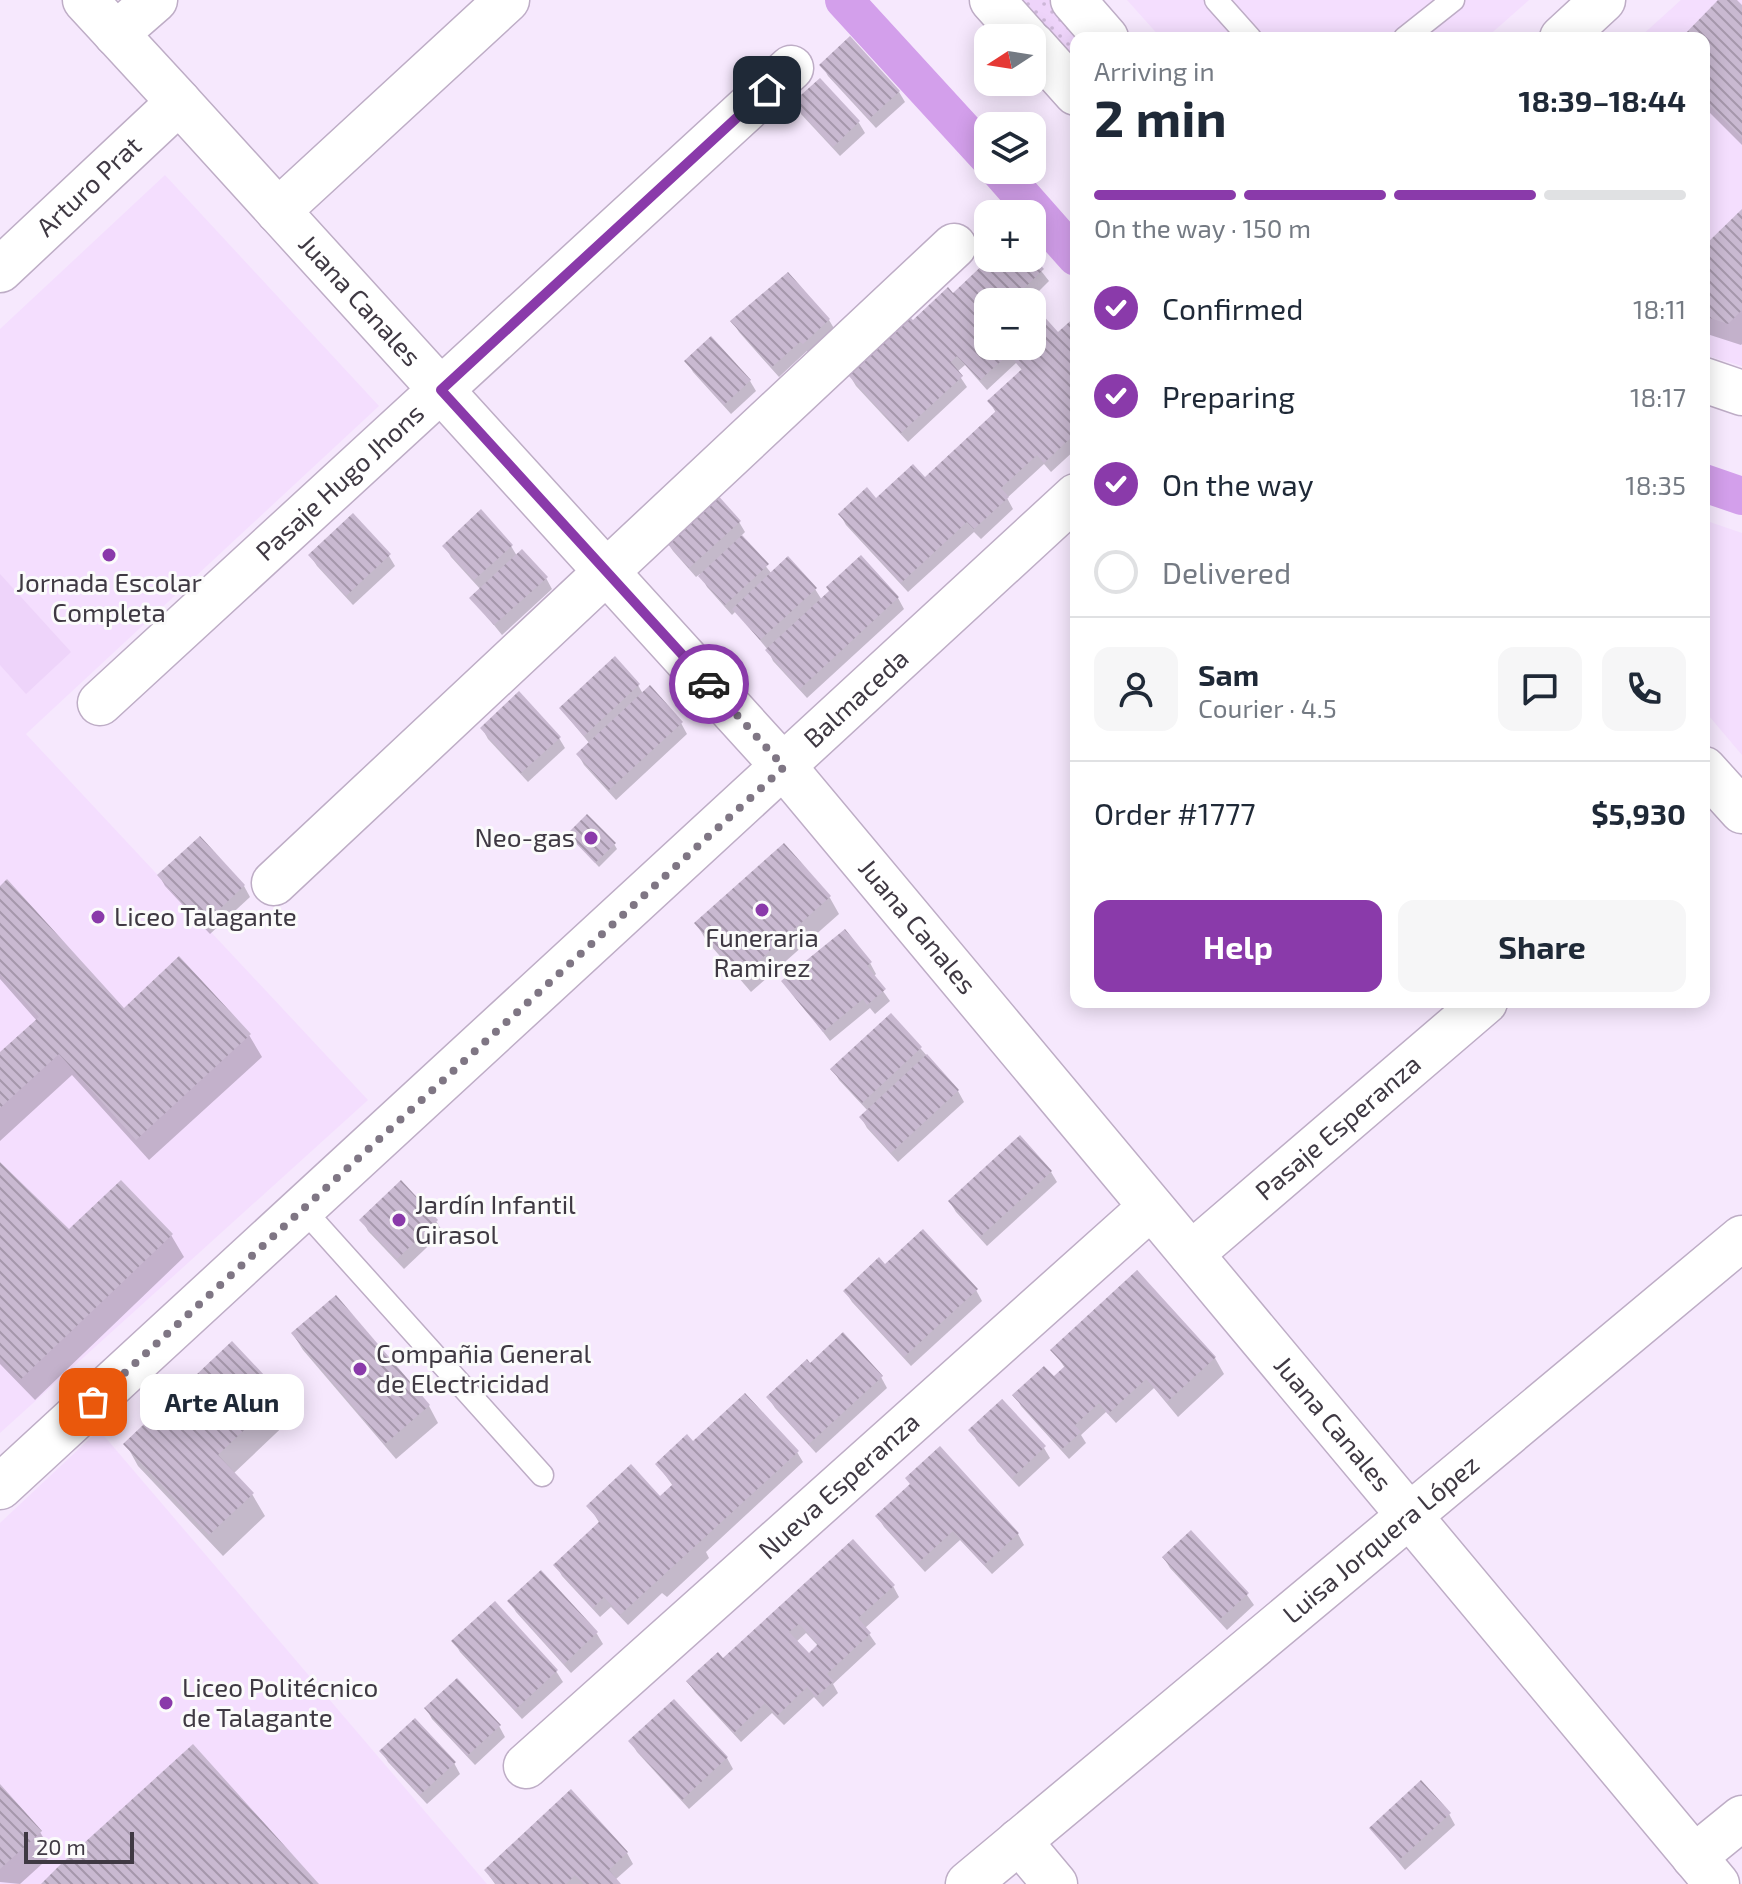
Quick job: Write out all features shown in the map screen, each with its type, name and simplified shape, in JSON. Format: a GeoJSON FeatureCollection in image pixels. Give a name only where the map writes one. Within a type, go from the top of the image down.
{"type":"FeatureCollection","features":[{"type":"Feature","properties":{"kind":"street","name":"Juana Canales"},"geometry":{"type":"LineString","coordinates":[[85,0],[784,767],[1705,1871]]}},
{"type":"Feature","properties":{"kind":"street"},"geometry":{"type":"LineString","coordinates":[[116,34],[155,0]]}},
{"type":"Feature","properties":{"kind":"street"},"geometry":{"type":"LineString","coordinates":[[278,211],[507,0]]}},
{"type":"Feature","properties":{"kind":"street"},"geometry":{"type":"LineString","coordinates":[[992,0],[1013,24]]}},
{"type":"Feature","properties":{"kind":"street"},"geometry":{"type":"LineString","coordinates":[[1073,0],[1101,32]]}},
{"type":"Feature","properties":{"kind":"street"},"geometry":{"type":"LineString","coordinates":[[1568,32],[1603,0]]}},
{"type":"Feature","properties":{"kind":"street"},"geometry":{"type":"LineString","coordinates":[[1046,60],[1070,86]]}},
{"type":"Feature","properties":{"kind":"street","name":"Pasaje Hugo Jhons"},"geometry":{"type":"LineString","coordinates":[[100,703],[791,68]]}},
{"type":"Feature","properties":{"kind":"street","name":"Arturo Prat"},"geometry":{"type":"LineString","coordinates":[[0,270],[179,102]]}},
{"type":"Feature","properties":{"kind":"street"},"geometry":{"type":"LineString","coordinates":[[274,883],[954,246]]}},
{"type":"Feature","properties":{"kind":"street"},"geometry":{"type":"LineString","coordinates":[[1710,382],[1742,393]]}},
{"type":"Feature","properties":{"kind":"street","name":"Balmaceda"},"geometry":{"type":"LineString","coordinates":[[0,1487],[1070,502]]}},
{"type":"Feature","properties":{"kind":"street"},"geometry":{"type":"LineString","coordinates":[[1710,776],[1742,811]]}},
{"type":"Feature","properties":{"kind":"street","name":"Pasaje Esperanza"},"geometry":{"type":"LineString","coordinates":[[1191,1254],[1478,1008]]}},
{"type":"Feature","properties":{"kind":"street","name":"Nueva Esperanza"},"geometry":{"type":"LineString","coordinates":[[526,1766],[1151,1207]]}},
{"type":"Feature","properties":{"kind":"street","name":"Luisa Jorquera López"},"geometry":{"type":"LineString","coordinates":[[968,1884],[1742,1238]]}},
{"type":"Feature","properties":{"kind":"street"},"geometry":{"type":"LineString","coordinates":[[1705,1871],[1742,1818]]}},
{"type":"Feature","properties":{"kind":"street"},"geometry":{"type":"LineString","coordinates":[[1019,1841],[1055,1884]]}},
{"type":"Feature","properties":{"kind":"lane"},"geometry":{"type":"LineString","coordinates":[[1216,0],[1245,32]]}},
{"type":"Feature","properties":{"kind":"lane"},"geometry":{"type":"LineString","coordinates":[[1413,32],[1453,0]]}},
{"type":"Feature","properties":{"kind":"lane"},"geometry":{"type":"LineString","coordinates":[[303,1209],[542,1475]]}},
{"type":"Feature","properties":{"kind":"shaded area"},"geometry":{"type":"Polygon","coordinates":[[[1009,0],[1053,0],[1082,32],[1070,32],[1070,67],[1046,41],[1046,24],[1031,24],[1009,0]]]}},
{"type":"Feature","properties":{"kind":"shaded area"},"geometry":{"type":"Polygon","coordinates":[[[1127,0],[1529,0],[1493,32],[1156,32],[1127,0]]]}},
{"type":"Feature","properties":{"kind":"shaded area"},"geometry":{"type":"Polygon","coordinates":[[[1681,0],[1742,0],[1742,366],[1710,357],[1710,32],[1646,32],[1681,0]]]}},
{"type":"Feature","properties":{"kind":"shaded area"},"geometry":{"type":"Polygon","coordinates":[[[165,175],[379,406],[26,734],[368,1100],[0,1433],[0,329],[165,175]]]}},
{"type":"Feature","properties":{"kind":"shaded area"},"geometry":{"type":"Polygon","coordinates":[[[1710,522],[1742,533],[1742,755],[1710,717],[1710,522]]]}},
{"type":"Feature","properties":{"kind":"shaded area"},"geometry":{"type":"Polygon","coordinates":[[[0,574],[71,652],[26,694],[0,665],[0,574]]]}},
{"type":"Feature","properties":{"kind":"shaded area","name":"Liceo Politécnico de Talagante"},"geometry":{"type":"Polygon","coordinates":[[[99,1430],[487,1884],[0,1884],[0,1523],[99,1430]]]}},
{"type":"Feature","properties":{"kind":"building"},"geometry":{"type":"Polygon","coordinates":[[[1718,0],[1737,0],[1742,5],[1742,138],[1710,106],[1710,32],[1687,32],[1718,0]]]}},
{"type":"Feature","properties":{"kind":"building"},"geometry":{"type":"Polygon","coordinates":[[[850,36],[900,91],[869,119],[819,65],[850,36]]]}},
{"type":"Feature","properties":{"kind":"building"},"geometry":{"type":"Polygon","coordinates":[[[820,78],[860,121],[833,147],[792,103],[820,78]]]}},
{"type":"Feature","properties":{"kind":"building"},"geometry":{"type":"Polygon","coordinates":[[[1742,209],[1742,310],[1728,324],[1710,318],[1710,240],[1742,209]]]}},
{"type":"Feature","properties":{"kind":"building"},"geometry":{"type":"Polygon","coordinates":[[[788,272],[830,319],[772,367],[730,321],[788,272]]]}},
{"type":"Feature","properties":{"kind":"building"},"geometry":{"type":"Polygon","coordinates":[[[975,272],[1041,272],[1024,288],[974,288],[974,360],[1002,360],[980,380],[957,356],[951,362],[963,376],[901,433],[848,375],[877,348],[874,344],[907,314],[913,320],[948,287],[953,293],[975,272]]]}},
{"type":"Feature","properties":{"kind":"building"},"geometry":{"type":"Polygon","coordinates":[[[1046,319],[1058,332],[1070,321],[1070,439],[1044,463],[1037,455],[1001,488],[1009,497],[974,529],[967,522],[901,583],[838,514],[867,487],[876,498],[913,464],[925,477],[996,411],[987,401],[1022,369],[1014,360],[1046,360],[1046,319]]]}},
{"type":"Feature","properties":{"kind":"building"},"geometry":{"type":"Polygon","coordinates":[[[711,336],[751,380],[724,405],[684,361],[711,336]]]}},
{"type":"Feature","properties":{"kind":"building"},"geometry":{"type":"Polygon","coordinates":[[[715,492],[741,521],[689,568],[664,540],[715,492]]]}},
{"type":"Feature","properties":{"kind":"building"},"geometry":{"type":"Polygon","coordinates":[[[481,509],[513,545],[474,580],[442,546],[481,509]]]}},
{"type":"Feature","properties":{"kind":"building"},"geometry":{"type":"Polygon","coordinates":[[[353,513],[391,554],[346,596],[308,555],[353,513]]]}},
{"type":"Feature","properties":{"kind":"building"},"geometry":{"type":"Polygon","coordinates":[[[742,535],[769,564],[725,605],[698,576],[742,535]]]}},
{"type":"Feature","properties":{"kind":"building"},"geometry":{"type":"Polygon","coordinates":[[[522,549],[548,577],[494,625],[469,598],[522,549]]]}},
{"type":"Feature","properties":{"kind":"building"},"geometry":{"type":"Polygon","coordinates":[[[861,555],[899,597],[800,689],[765,650],[829,591],[826,587],[861,555]]]}},
{"type":"Feature","properties":{"kind":"building"},"geometry":{"type":"Polygon","coordinates":[[[788,556],[817,588],[760,640],[732,609],[788,556]]]}},
{"type":"Feature","properties":{"kind":"building"},"geometry":{"type":"Polygon","coordinates":[[[615,656],[640,684],[584,736],[559,708],[615,656]]]}},
{"type":"Feature","properties":{"kind":"building"},"geometry":{"type":"Polygon","coordinates":[[[650,685],[683,722],[609,790],[576,754],[650,685]]]}},
{"type":"Feature","properties":{"kind":"building"},"geometry":{"type":"Polygon","coordinates":[[[519,691],[561,737],[521,773],[480,728],[519,691]]]}},
{"type":"Feature","properties":{"kind":"building","name":"Neo-gas"},"geometry":{"type":"Polygon","coordinates":[[[587,814],[616,843],[595,863],[567,834],[587,814]]]}},
{"type":"Feature","properties":{"kind":"building"},"geometry":{"type":"Polygon","coordinates":[[[200,836],[245,885],[203,925],[157,875],[200,836]]]}},
{"type":"Feature","properties":{"kind":"building","name":"Funeraria Ramirez"},"geometry":{"type":"Polygon","coordinates":[[[784,843],[831,896],[741,977],[694,923],[784,843]]]}},
{"type":"Feature","properties":{"kind":"building"},"geometry":{"type":"Polygon","coordinates":[[[7,879],[124,1008],[179,956],[251,1034],[136,1140],[59,1054],[0,1108],[0,1052],[39,1017],[0,974],[0,886],[7,879]]]}},
{"type":"Feature","properties":{"kind":"building"},"geometry":{"type":"Polygon","coordinates":[[[845,929],[872,962],[867,966],[886,989],[867,1005],[863,999],[823,1032],[781,981],[845,929]]]}},
{"type":"Feature","properties":{"kind":"building"},"geometry":{"type":"Polygon","coordinates":[[[891,1013],[922,1047],[862,1103],[830,1069],[891,1013]]]}},
{"type":"Feature","properties":{"kind":"building"},"geometry":{"type":"Polygon","coordinates":[[[927,1054],[959,1090],[891,1153],[859,1117],[927,1054]]]}},
{"type":"Feature","properties":{"kind":"building"},"geometry":{"type":"Polygon","coordinates":[[[1020,1135],[1052,1171],[980,1237],[948,1201],[1020,1135]]]}},
{"type":"Feature","properties":{"kind":"building"},"geometry":{"type":"Polygon","coordinates":[[[0,1162],[69,1229],[121,1180],[173,1234],[21,1379],[0,1357],[0,1162]]]}},
{"type":"Feature","properties":{"kind":"building","name":"Jardín Infantil Girasol"},"geometry":{"type":"Polygon","coordinates":[[[401,1180],[438,1220],[397,1259],[359,1220],[401,1180]]]}},
{"type":"Feature","properties":{"kind":"building"},"geometry":{"type":"Polygon","coordinates":[[[923,1229],[978,1289],[904,1357],[843,1291],[879,1257],[885,1264],[923,1229]]]}},
{"type":"Feature","properties":{"kind":"building"},"geometry":{"type":"Polygon","coordinates":[[[1137,1270],[1216,1357],[1167,1402],[1146,1379],[1108,1414],[1099,1403],[1075,1425],[1081,1432],[1062,1449],[1012,1395],[1044,1366],[1054,1376],[1065,1366],[1050,1350],[1137,1270]]]}},
{"type":"Feature","properties":{"kind":"building","name":"Compañia General de Electricidad"},"geometry":{"type":"Polygon","coordinates":[[[336,1295],[430,1405],[385,1444],[291,1333],[336,1295]]]}},
{"type":"Feature","properties":{"kind":"building"},"geometry":{"type":"Polygon","coordinates":[[[843,1332],[883,1376],[809,1444],[766,1397],[807,1359],[810,1363],[843,1332]]]}},
{"type":"Feature","properties":{"kind":"building"},"geometry":{"type":"Polygon","coordinates":[[[232,1341],[282,1394],[218,1455],[254,1493],[209,1535],[123,1444],[232,1341]]]}},
{"type":"Feature","properties":{"kind":"building"},"geometry":{"type":"Polygon","coordinates":[[[745,1393],[799,1451],[620,1615],[604,1597],[593,1608],[553,1565],[600,1521],[586,1506],[631,1464],[660,1496],[673,1484],[655,1464],[687,1434],[693,1441],[745,1393]]]}},
{"type":"Feature","properties":{"kind":"building"},"geometry":{"type":"Polygon","coordinates":[[[1002,1399],[1046,1446],[1012,1478],[968,1430],[1002,1399]]]}},
{"type":"Feature","properties":{"kind":"building"},"geometry":{"type":"Polygon","coordinates":[[[940,1446],[1019,1533],[984,1565],[953,1531],[918,1563],[875,1516],[910,1484],[905,1478],[940,1446]]]}},
{"type":"Feature","properties":{"kind":"building"},"geometry":{"type":"Polygon","coordinates":[[[1191,1530],[1249,1593],[1219,1620],[1162,1557],[1191,1530]]]}},
{"type":"Feature","properties":{"kind":"building"},"geometry":{"type":"Polygon","coordinates":[[[853,1539],[895,1585],[858,1618],[871,1633],[827,1674],[834,1681],[816,1697],[807,1687],[777,1716],[765,1703],[734,1733],[686,1681],[718,1652],[723,1658],[853,1539]],[[799,1624],[789,1632],[809,1653],[818,1644],[799,1624]]]}},
{"type":"Feature","properties":{"kind":"building"},"geometry":{"type":"Polygon","coordinates":[[[541,1570],[598,1632],[564,1664],[507,1601],[541,1570]]]}},
{"type":"Feature","properties":{"kind":"building"},"geometry":{"type":"Polygon","coordinates":[[[495,1601],[558,1670],[515,1710],[451,1641],[495,1601]]]}},
{"type":"Feature","properties":{"kind":"building"},"geometry":{"type":"Polygon","coordinates":[[[457,1678],[501,1725],[467,1756],[424,1708],[457,1678]]]}},
{"type":"Feature","properties":{"kind":"building"},"geometry":{"type":"Polygon","coordinates":[[[674,1699],[728,1757],[682,1800],[628,1741],[674,1699]]]}},
{"type":"Feature","properties":{"kind":"building"},"geometry":{"type":"Polygon","coordinates":[[[415,1718],[456,1762],[420,1795],[379,1751],[415,1718]]]}},
{"type":"Feature","properties":{"kind":"building"},"geometry":{"type":"Polygon","coordinates":[[[193,1744],[319,1884],[41,1884],[61,1864],[193,1744]]]}},
{"type":"Feature","properties":{"kind":"building"},"geometry":{"type":"Polygon","coordinates":[[[1421,1780],[1451,1813],[1398,1861],[1369,1828],[1421,1780]]]}},
{"type":"Feature","properties":{"kind":"building"},"geometry":{"type":"Polygon","coordinates":[[[0,1784],[42,1831],[0,1869],[0,1784]]]}},
{"type":"Feature","properties":{"kind":"building"},"geometry":{"type":"Polygon","coordinates":[[[571,1789],[628,1852],[609,1870],[621,1884],[584,1884],[575,1875],[566,1884],[496,1884],[484,1870],[571,1789]]]}},
{"type":"Feature","properties":{"kind":"waterway"},"geometry":{"type":"LineString","coordinates":[[844,0],[974,142]]}},
{"type":"Feature","properties":{"kind":"waterway"},"geometry":{"type":"LineString","coordinates":[[1011,184],[1070,250]]}},
{"type":"Feature","properties":{"kind":"waterway"},"geometry":{"type":"LineString","coordinates":[[1710,485],[1742,496]]}},
{"type":"Feature","properties":{"kind":"way so far"},"geometry":{"type":"LineString","coordinates":[[93,1402],[784,767],[709,684]]}},
{"type":"Feature","properties":{"kind":"place","name":"Jornada Escolar Completa"},"geometry":{"type":"Point","coordinates":[109,555]}},
{"type":"Feature","properties":{"kind":"place","name":"Neo-gas"},"geometry":{"type":"Point","coordinates":[591,838]}},
{"type":"Feature","properties":{"kind":"place","name":"Funeraria Ramirez"},"geometry":{"type":"Point","coordinates":[762,910]}},
{"type":"Feature","properties":{"kind":"place","name":"Liceo Talagante"},"geometry":{"type":"Point","coordinates":[98,917]}},
{"type":"Feature","properties":{"kind":"place","name":"Jardín Infantil Girasol"},"geometry":{"type":"Point","coordinates":[399,1220]}},
{"type":"Feature","properties":{"kind":"place","name":"Compañia General de Electricidad"},"geometry":{"type":"Point","coordinates":[360,1369]}},
{"type":"Feature","properties":{"kind":"place","name":"Arte Alun"},"geometry":{"type":"Point","coordinates":[93,1402]}},
{"type":"Feature","properties":{"kind":"place","name":"Liceo Politécnico de Talagante"},"geometry":{"type":"Point","coordinates":[166,1703]}},
{"type":"Feature","properties":{"kind":"route"},"geometry":{"type":"LineString","coordinates":[[709,684],[441,390],[767,90]]}}]}
